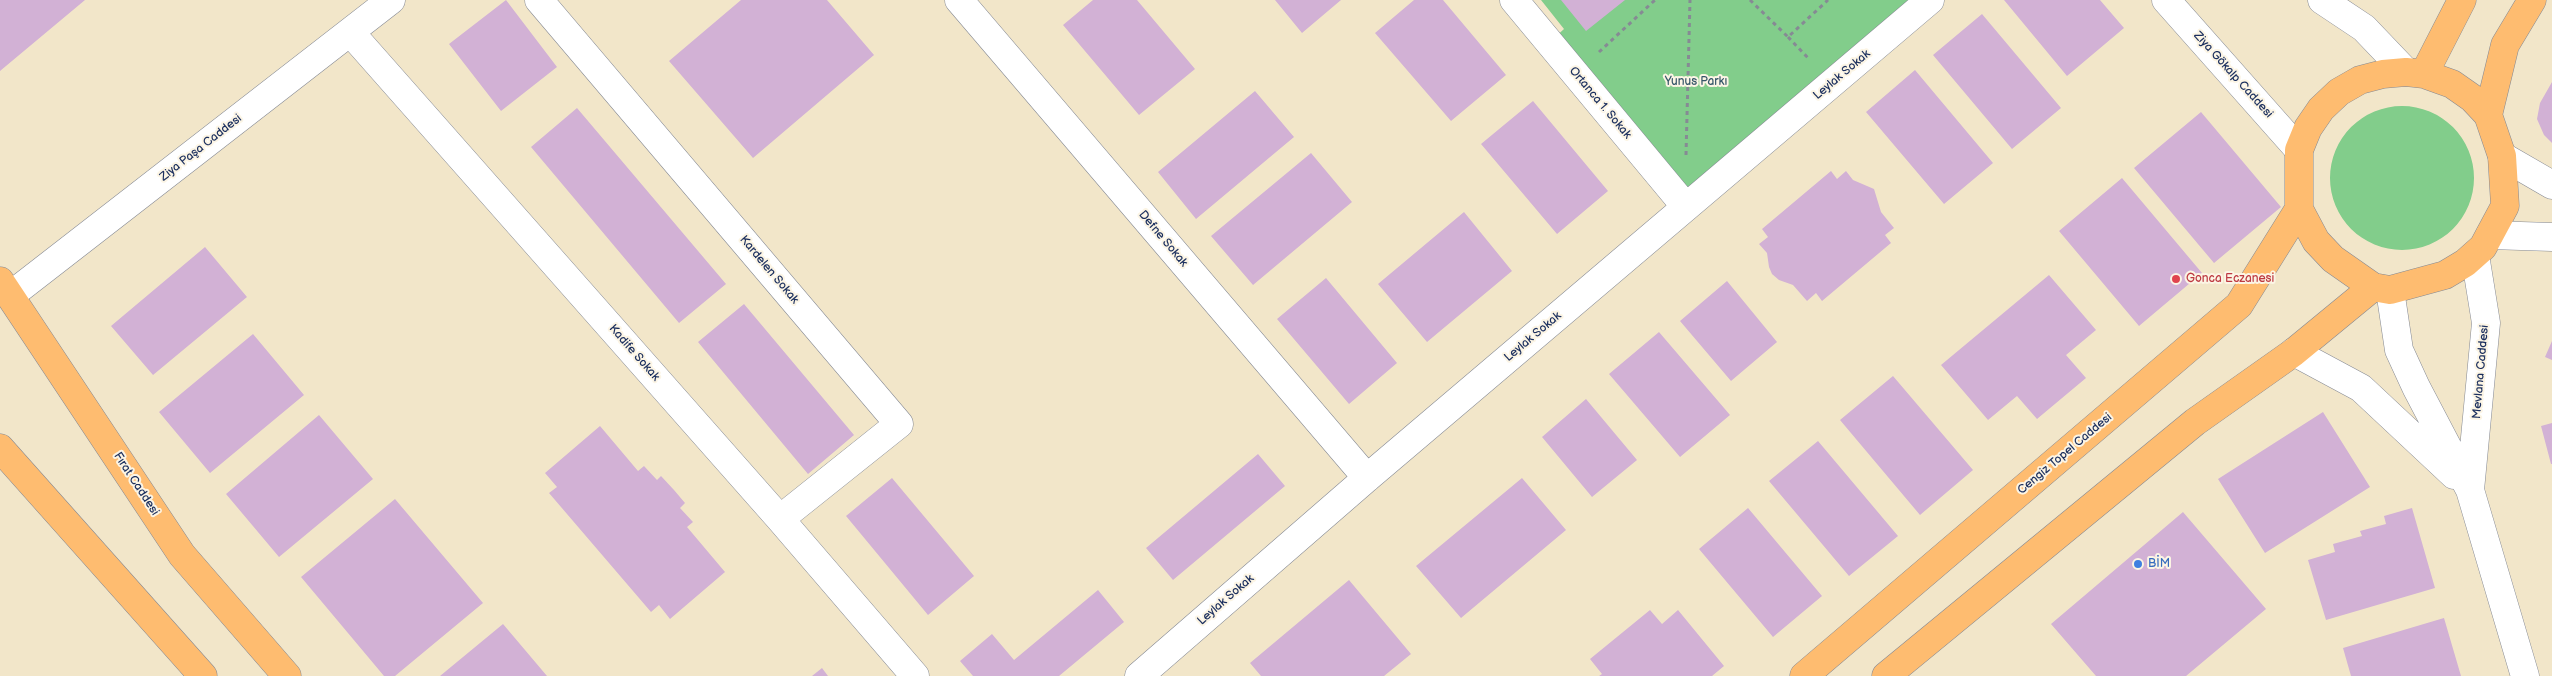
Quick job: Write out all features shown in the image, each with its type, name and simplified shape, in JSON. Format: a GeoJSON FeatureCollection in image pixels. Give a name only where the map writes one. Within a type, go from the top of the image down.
{"type":"FeatureCollection","features":[{"type":"Feature","properties":{"kind":"main road"},"geometry":{"type":"LineString","coordinates":[[2415,73],[2462,0]]}},
{"type":"Feature","properties":{"kind":"main road"},"geometry":{"type":"LineString","coordinates":[[2488,115],[2505,45],[2532,0]]}},
{"type":"Feature","properties":{"kind":"main road"},"geometry":{"type":"LineString","coordinates":[[1886,676],[2195,422],[2382,288],[2445,276],[2483,245],[2505,206],[2502,156],[2488,115],[2472,98],[2452,84],[2415,73],[2383,74],[2360,80],[2339,92],[2317,115],[2308,128],[2300,150],[2298,209],[2316,241],[2333,259],[2382,288]]}},
{"type":"Feature","properties":{"kind":"main road","name":"Cengiz Topel Caddesi"},"geometry":{"type":"LineString","coordinates":[[1804,676],[2240,305],[2298,209]]}},
{"type":"Feature","properties":{"kind":"main road","name":"Fırat Caddesi"},"geometry":{"type":"LineString","coordinates":[[6,288],[182,555],[287,676]]}},
{"type":"Feature","properties":{"kind":"main road"},"geometry":{"type":"LineString","coordinates":[[0,448],[203,676]]}},
{"type":"Feature","properties":{"kind":"street","name":"Ziya Paşa Caddesi"},"geometry":{"type":"LineString","coordinates":[[6,288],[391,0]]}},
{"type":"Feature","properties":{"kind":"street","name":"Kardelen Sokak"},"geometry":{"type":"LineString","coordinates":[[539,0],[899,424],[780,520]]}},
{"type":"Feature","properties":{"kind":"street","name":"Defne Sokak"},"geometry":{"type":"LineString","coordinates":[[959,0],[1366,478]]}},
{"type":"Feature","properties":{"kind":"street","name":"Ortanca 1. Sokak"},"geometry":{"type":"LineString","coordinates":[[1514,0],[1686,207]]}},
{"type":"Feature","properties":{"kind":"street","name":"Leylak Sokak"},"geometry":{"type":"LineString","coordinates":[[1139,676],[1366,478],[1930,0]]}},
{"type":"Feature","properties":{"kind":"street","name":"Ziya Gökalp Caddesi"},"geometry":{"type":"LineString","coordinates":[[2166,0],[2300,150]]}},
{"type":"Feature","properties":{"kind":"street"},"geometry":{"type":"LineString","coordinates":[[2322,0],[2364,28],[2415,73]]}},
{"type":"Feature","properties":{"kind":"street","name":"Kadife Sokak"},"geometry":{"type":"LineString","coordinates":[[350,32],[915,676]]}},
{"type":"Feature","properties":{"kind":"street"},"geometry":{"type":"LineString","coordinates":[[2502,156],[2552,185]]}},
{"type":"Feature","properties":{"kind":"street"},"geometry":{"type":"LineString","coordinates":[[2483,245],[2552,237]]}},
{"type":"Feature","properties":{"kind":"street","name":"Mevlana Caddesi"},"geometry":{"type":"LineString","coordinates":[[2470,490],[2486,323],[2483,245]]}},
{"type":"Feature","properties":{"kind":"street","name":"Mevlana Caddesi"},"geometry":{"type":"LineString","coordinates":[[2382,288],[2399,350],[2416,387],[2470,490],[2525,676]]}},
{"type":"Feature","properties":{"kind":"street"},"geometry":{"type":"LineString","coordinates":[[2294,352],[2361,388],[2470,490]]}},
{"type":"Feature","properties":{"kind":"path"},"geometry":{"type":"LineString","coordinates":[[1598,53],[1655,0]]}},
{"type":"Feature","properties":{"kind":"path"},"geometry":{"type":"LineString","coordinates":[[1686,156],[1690,0]]}},
{"type":"Feature","properties":{"kind":"path"},"geometry":{"type":"LineString","coordinates":[[1750,0],[1813,63]]}},
{"type":"Feature","properties":{"kind":"path"},"geometry":{"type":"LineString","coordinates":[[1788,37],[1828,0]]}},
{"type":"Feature","properties":{"kind":"green space","name":"Yunus Parkı"},"geometry":{"type":"Polygon","coordinates":[[[1541,0],[1913,0],[1687,197],[1552,40],[1564,29],[1541,0]]]}},
{"type":"Feature","properties":{"kind":"green space"},"geometry":{"type":"Polygon","coordinates":[[[2402,106],[2416,107],[2430,112],[2442,118],[2453,127],[2462,138],[2468,150],[2473,164],[2473,192],[2468,206],[2462,218],[2453,229],[2442,238],[2430,244],[2416,249],[2402,250],[2388,249],[2374,244],[2362,238],[2351,229],[2342,218],[2336,206],[2331,192],[2330,178],[2331,164],[2336,150],[2342,138],[2351,127],[2362,118],[2374,112],[2388,107],[2402,106]]]}},
{"type":"Feature","properties":{"kind":"building"},"geometry":{"type":"Polygon","coordinates":[[[0,0],[85,0],[0,71],[0,0]]]}},
{"type":"Feature","properties":{"kind":"building"},"geometry":{"type":"Polygon","coordinates":[[[506,0],[557,67],[501,111],[449,44],[506,0]]]}},
{"type":"Feature","properties":{"kind":"building"},"geometry":{"type":"Polygon","coordinates":[[[741,0],[827,0],[874,55],[753,158],[669,61],[741,0]]]}},
{"type":"Feature","properties":{"kind":"building"},"geometry":{"type":"Polygon","coordinates":[[[1093,0],[1137,0],[1195,69],[1139,115],[1063,25],[1093,0]]]}},
{"type":"Feature","properties":{"kind":"building"},"geometry":{"type":"Polygon","coordinates":[[[1275,0],[1341,0],[1302,33],[1275,0]]]}},
{"type":"Feature","properties":{"kind":"building"},"geometry":{"type":"Polygon","coordinates":[[[1414,0],[1443,0],[1506,75],[1451,121],[1375,33],[1414,0]]]}},
{"type":"Feature","properties":{"kind":"building"},"geometry":{"type":"Polygon","coordinates":[[[1561,0],[1625,0],[1586,31],[1561,0]]]}},
{"type":"Feature","properties":{"kind":"building"},"geometry":{"type":"Polygon","coordinates":[[[2004,0],[2100,0],[2124,28],[2067,76],[2004,0]]]}},
{"type":"Feature","properties":{"kind":"building"},"geometry":{"type":"Polygon","coordinates":[[[1982,14],[2061,108],[2012,149],[1933,55],[1982,14]]]}},
{"type":"Feature","properties":{"kind":"building"},"geometry":{"type":"Polygon","coordinates":[[[1915,70],[1993,163],[1944,204],[1866,112],[1915,70]]]}},
{"type":"Feature","properties":{"kind":"building"},"geometry":{"type":"Polygon","coordinates":[[[2552,82],[2552,143],[2544,135],[2537,119],[2540,103],[2552,82]]]}},
{"type":"Feature","properties":{"kind":"building"},"geometry":{"type":"Polygon","coordinates":[[[1255,91],[1294,137],[1196,219],[1158,172],[1255,91]]]}},
{"type":"Feature","properties":{"kind":"building"},"geometry":{"type":"Polygon","coordinates":[[[1533,101],[1608,191],[1557,234],[1481,144],[1533,101]]]}},
{"type":"Feature","properties":{"kind":"building"},"geometry":{"type":"Polygon","coordinates":[[[577,108],[726,284],[679,323],[531,147],[577,108]]]}},
{"type":"Feature","properties":{"kind":"building"},"geometry":{"type":"Polygon","coordinates":[[[2201,112],[2281,207],[2214,263],[2134,168],[2201,112]]]}},
{"type":"Feature","properties":{"kind":"building"},"geometry":{"type":"Polygon","coordinates":[[[1311,153],[1352,202],[1253,285],[1211,236],[1311,153]]]}},
{"type":"Feature","properties":{"kind":"building"},"geometry":{"type":"Polygon","coordinates":[[[1831,171],[1837,179],[1846,171],[1853,180],[1874,189],[1881,212],[1894,228],[1885,235],[1891,243],[1822,301],[1816,293],[1807,301],[1793,285],[1779,280],[1772,274],[1767,253],[1759,244],[1768,237],[1762,229],[1831,171]]]}},
{"type":"Feature","properties":{"kind":"building"},"geometry":{"type":"Polygon","coordinates":[[[2122,178],[2202,273],[2139,326],[2059,231],[2122,178]]]}},
{"type":"Feature","properties":{"kind":"building"},"geometry":{"type":"Polygon","coordinates":[[[1464,212],[1512,271],[1427,342],[1378,284],[1464,212]]]}},
{"type":"Feature","properties":{"kind":"building"},"geometry":{"type":"Polygon","coordinates":[[[205,247],[247,297],[153,375],[111,326],[205,247]]]}},
{"type":"Feature","properties":{"kind":"building"},"geometry":{"type":"Polygon","coordinates":[[[2049,275],[2096,330],[2066,355],[2086,378],[2037,419],[2017,396],[1988,420],[1941,365],[2049,275]]]}},
{"type":"Feature","properties":{"kind":"building"},"geometry":{"type":"Polygon","coordinates":[[[1326,278],[1397,363],[1349,404],[1277,319],[1326,278]]]}},
{"type":"Feature","properties":{"kind":"building"},"geometry":{"type":"Polygon","coordinates":[[[1727,281],[1777,342],[1731,381],[1680,321],[1727,281]]]}},
{"type":"Feature","properties":{"kind":"building"},"geometry":{"type":"Polygon","coordinates":[[[744,304],[854,435],[808,474],[698,342],[744,304]]]}},
{"type":"Feature","properties":{"kind":"building"},"geometry":{"type":"Polygon","coordinates":[[[1659,332],[1730,415],[1680,457],[1609,374],[1659,332]]]}},
{"type":"Feature","properties":{"kind":"building"},"geometry":{"type":"Polygon","coordinates":[[[253,334],[304,395],[210,473],[159,412],[253,334]]]}},
{"type":"Feature","properties":{"kind":"building"},"geometry":{"type":"Polygon","coordinates":[[[2552,341],[2552,360],[2545,357],[2552,341]]]}},
{"type":"Feature","properties":{"kind":"building"},"geometry":{"type":"Polygon","coordinates":[[[1893,376],[1973,470],[1920,515],[1840,420],[1893,376]]]}},
{"type":"Feature","properties":{"kind":"building"},"geometry":{"type":"Polygon","coordinates":[[[1586,399],[1637,460],[1592,497],[1542,437],[1586,399]]]}},
{"type":"Feature","properties":{"kind":"building"},"geometry":{"type":"Polygon","coordinates":[[[2323,412],[2370,487],[2265,553],[2218,479],[2323,412]]]}},
{"type":"Feature","properties":{"kind":"building"},"geometry":{"type":"Polygon","coordinates":[[[319,415],[373,479],[279,557],[226,494],[319,415]]]}},
{"type":"Feature","properties":{"kind":"building"},"geometry":{"type":"Polygon","coordinates":[[[2552,423],[2552,464],[2551,464],[2541,426],[2552,423]]]}},
{"type":"Feature","properties":{"kind":"building"},"geometry":{"type":"Polygon","coordinates":[[[600,426],[638,471],[644,466],[657,480],[661,476],[674,490],[685,503],[680,508],[693,522],[687,527],[725,572],[670,619],[659,605],[651,612],[549,493],[557,487],[545,473],[600,426]]]}},
{"type":"Feature","properties":{"kind":"building"},"geometry":{"type":"Polygon","coordinates":[[[1818,441],[1898,536],[1849,576],[1769,481],[1818,441]]]}},
{"type":"Feature","properties":{"kind":"building"},"geometry":{"type":"Polygon","coordinates":[[[1258,454],[1285,486],[1173,580],[1146,548],[1258,454]]]}},
{"type":"Feature","properties":{"kind":"building"},"geometry":{"type":"Polygon","coordinates":[[[892,478],[974,576],[928,615],[846,516],[892,478]]]}},
{"type":"Feature","properties":{"kind":"building"},"geometry":{"type":"Polygon","coordinates":[[[1522,478],[1566,530],[1461,618],[1416,566],[1522,478]]]}},
{"type":"Feature","properties":{"kind":"building"},"geometry":{"type":"Polygon","coordinates":[[[395,499],[483,603],[395,676],[384,676],[301,577],[395,499]]]}},
{"type":"Feature","properties":{"kind":"building"},"geometry":{"type":"Polygon","coordinates":[[[1748,508],[1822,596],[1773,637],[1699,549],[1748,508]]]}},
{"type":"Feature","properties":{"kind":"building"},"geometry":{"type":"Polygon","coordinates":[[[2412,508],[2435,588],[2326,620],[2308,560],[2335,552],[2333,544],[2362,536],[2360,531],[2386,524],[2384,516],[2412,508]]]}},
{"type":"Feature","properties":{"kind":"building"},"geometry":{"type":"Polygon","coordinates":[[[2183,512],[2266,609],[2186,676],[2096,676],[2051,624],[2183,512]]]}},
{"type":"Feature","properties":{"kind":"building"},"geometry":{"type":"Polygon","coordinates":[[[1349,580],[1411,654],[1384,676],[1261,676],[1250,663],[1349,580]]]}},
{"type":"Feature","properties":{"kind":"building"},"geometry":{"type":"Polygon","coordinates":[[[1098,590],[1124,622],[1059,676],[973,676],[960,661],[992,634],[1014,660],[1098,590]]]}},
{"type":"Feature","properties":{"kind":"building"},"geometry":{"type":"Polygon","coordinates":[[[1650,610],[1662,624],[1678,610],[1724,666],[1712,676],[1599,676],[1602,674],[1590,659],[1650,610]]]}},
{"type":"Feature","properties":{"kind":"building"},"geometry":{"type":"Polygon","coordinates":[[[2444,618],[2461,676],[2351,676],[2343,648],[2444,618]]]}},
{"type":"Feature","properties":{"kind":"building"},"geometry":{"type":"Polygon","coordinates":[[[503,624],[547,676],[440,676],[503,624]]]}},
{"type":"Feature","properties":{"kind":"building"},"geometry":{"type":"Polygon","coordinates":[[[822,668],[828,676],[812,676],[822,668]]]}},
{"type":"Feature","properties":{"kind":"place","name":"Gonca Eczanesi"},"geometry":{"type":"Point","coordinates":[2176,279]}},
{"type":"Feature","properties":{"kind":"place","name":"BİM"},"geometry":{"type":"Point","coordinates":[2138,564]}}]}
